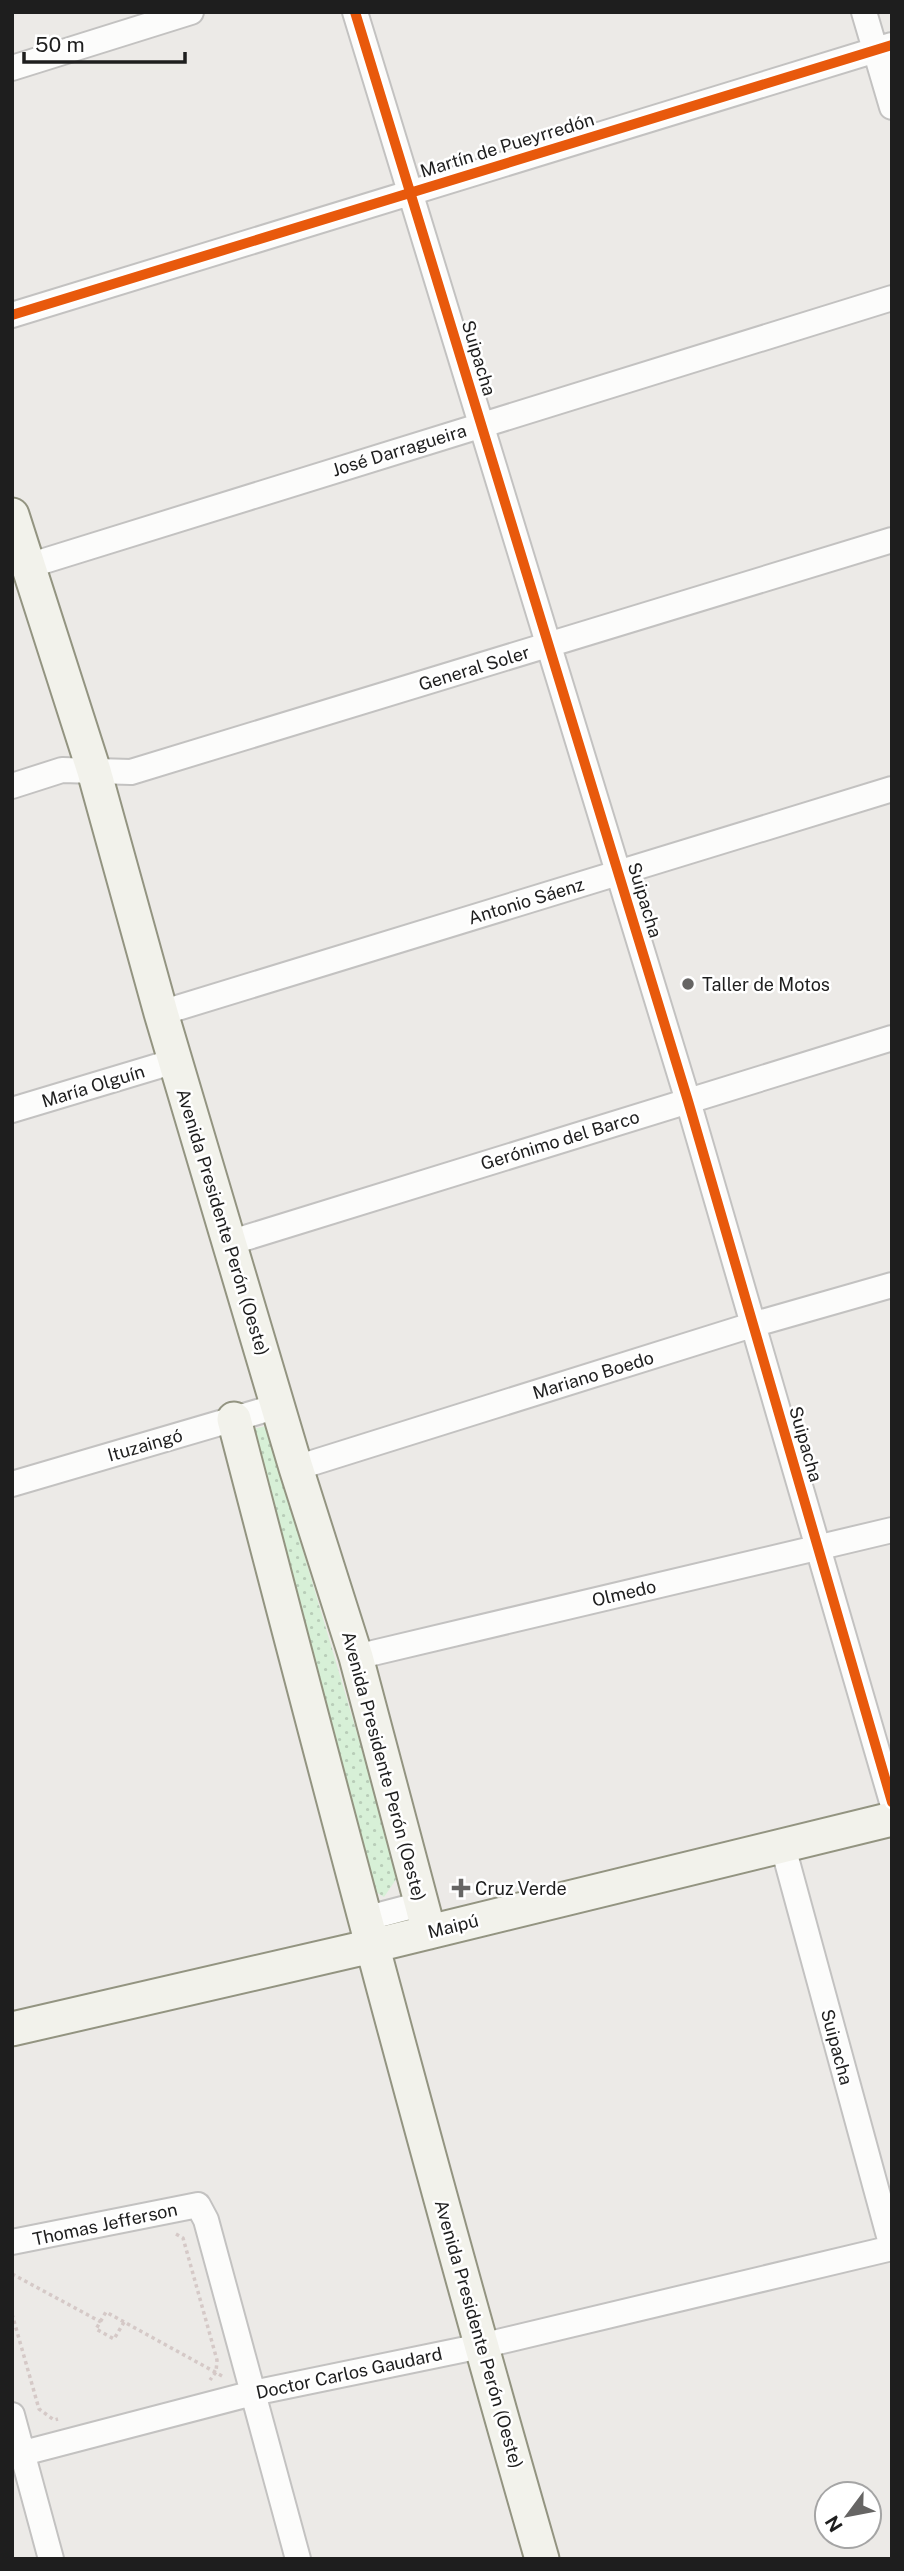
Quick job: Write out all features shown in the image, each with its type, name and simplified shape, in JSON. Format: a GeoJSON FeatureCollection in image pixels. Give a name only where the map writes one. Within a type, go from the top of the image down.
{"type":"FeatureCollection","features":[{"type":"Feature","properties":{"kind":"main road","name":"Avenida Presidente Perón (Oeste)"},"geometry":{"type":"LineString","coordinates":[[12,515],[94,771],[175,1061],[296,1468],[356,1657],[425,1918]]}},
{"type":"Feature","properties":{"kind":"main road","name":"Avenida Presidente Perón (Oeste)"},"geometry":{"type":"LineString","coordinates":[[234,1419],[368,1932],[542,2559]]}},
{"type":"Feature","properties":{"kind":"main road","name":"Maipú"},"geometry":{"type":"LineString","coordinates":[[12,2029],[425,1918],[783,1847],[892,1819]]}},
{"type":"Feature","properties":{"kind":"street"},"geometry":{"type":"LineString","coordinates":[[12,68],[191,12]]}},
{"type":"Feature","properties":{"kind":"street","name":"Suipacha"},"geometry":{"type":"LineString","coordinates":[[355,12],[688,1101],[892,1802]]}},
{"type":"Feature","properties":{"kind":"street"},"geometry":{"type":"LineString","coordinates":[[864,12],[884,48],[892,107]]}},
{"type":"Feature","properties":{"kind":"street","name":"Martín de Pueyrredón"},"geometry":{"type":"LineString","coordinates":[[12,316],[884,48]]}},
{"type":"Feature","properties":{"kind":"street","name":"José Darragueira"},"geometry":{"type":"LineString","coordinates":[[28,566],[892,298]]}},
{"type":"Feature","properties":{"kind":"street","name":"General Soler"},"geometry":{"type":"LineString","coordinates":[[12,786],[62,770],[131,772],[892,540]]}},
{"type":"Feature","properties":{"kind":"street","name":"Antonio Sáenz"},"geometry":{"type":"LineString","coordinates":[[161,1013],[892,789]]}},
{"type":"Feature","properties":{"kind":"street","name":"Gerónimo del Barco"},"geometry":{"type":"LineString","coordinates":[[229,1243],[892,1038]]}},
{"type":"Feature","properties":{"kind":"street","name":"María Olguín"},"geometry":{"type":"LineString","coordinates":[[12,1111],[175,1061]]}},
{"type":"Feature","properties":{"kind":"street","name":"Mariano Boedo"},"geometry":{"type":"LineString","coordinates":[[296,1468],[752,1325],[892,1285]]}},
{"type":"Feature","properties":{"kind":"street","name":"Ituzaingó"},"geometry":{"type":"LineString","coordinates":[[12,1484],[278,1406]]}},
{"type":"Feature","properties":{"kind":"street","name":"Olmedo"},"geometry":{"type":"LineString","coordinates":[[356,1657],[892,1530]]}},
{"type":"Feature","properties":{"kind":"street","name":"Suipacha"},"geometry":{"type":"LineString","coordinates":[[783,1847],[892,2247]]}},
{"type":"Feature","properties":{"kind":"street","name":"Thomas Jefferson"},"geometry":{"type":"LineString","coordinates":[[12,2242],[198,2204],[206,2220],[253,2393]]}},
{"type":"Feature","properties":{"kind":"street","name":"Doctor Carlos Gaudard"},"geometry":{"type":"LineString","coordinates":[[18,2455],[253,2393],[481,2346],[892,2247]]}},
{"type":"Feature","properties":{"kind":"street"},"geometry":{"type":"LineString","coordinates":[[253,2393],[298,2559]]}},
{"type":"Feature","properties":{"kind":"street"},"geometry":{"type":"LineString","coordinates":[[12,2415],[18,2455],[51,2559]]}},
{"type":"Feature","properties":{"kind":"path"},"geometry":{"type":"LineString","coordinates":[[174,2233],[183,2238],[217,2360],[216,2372],[210,2381]]}},
{"type":"Feature","properties":{"kind":"path"},"geometry":{"type":"LineString","coordinates":[[12,2274],[101,2322]]}},
{"type":"Feature","properties":{"kind":"path"},"geometry":{"type":"LineString","coordinates":[[124,2322],[114,2339],[96,2329],[106,2312],[253,2393]]}},
{"type":"Feature","properties":{"kind":"path"},"geometry":{"type":"LineString","coordinates":[[12,2314],[39,2410],[54,2420],[67,2417]]}},
{"type":"Feature","properties":{"kind":"green space"},"geometry":{"type":"Polygon","coordinates":[[[266,1426],[399,1875],[384,1897],[365,1885],[248,1430],[266,1426]]]}},
{"type":"Feature","properties":{"kind":"cycle path"},"geometry":{"type":"LineString","coordinates":[[355,12],[688,1101],[892,1802]]}},
{"type":"Feature","properties":{"kind":"cycle path"},"geometry":{"type":"LineString","coordinates":[[12,315],[892,45]]}},
{"type":"Feature","properties":{"kind":"place","name":"Taller de Motos"},"geometry":{"type":"Point","coordinates":[688,984]}},
{"type":"Feature","properties":{"kind":"place","name":"Cruz Verde"},"geometry":{"type":"Point","coordinates":[461,1888]}}]}
